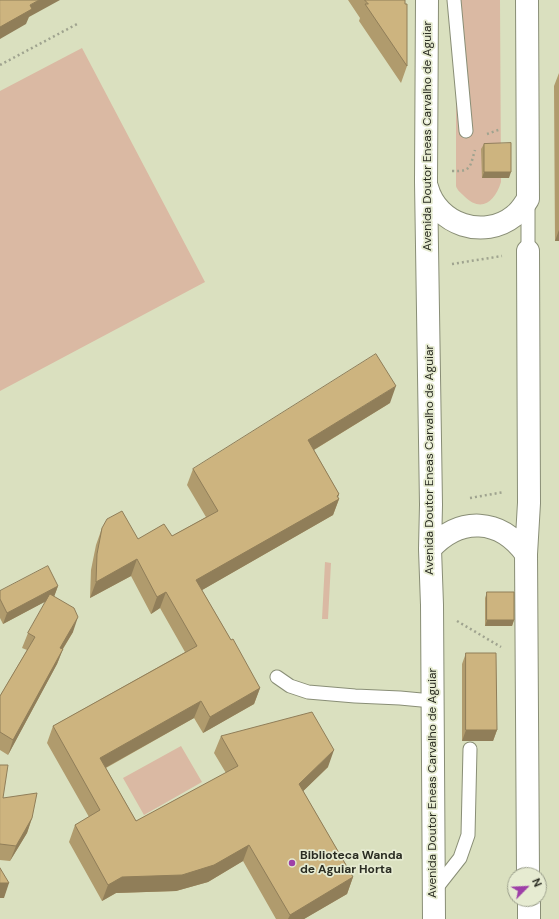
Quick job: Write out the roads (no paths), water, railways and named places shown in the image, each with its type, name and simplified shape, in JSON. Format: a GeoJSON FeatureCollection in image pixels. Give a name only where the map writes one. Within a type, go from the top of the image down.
{"type":"FeatureCollection","features":[{"type":"Feature","properties":{"kind":"street","name":"Avenida Doutor Eneas Carvalho de Aguiar"},"geometry":{"type":"LineString","coordinates":[[427,0],[426,182],[431,506],[430,549],[432,605],[434,919]]}},
{"type":"Feature","properties":{"kind":"street"},"geometry":{"type":"LineString","coordinates":[[426,182],[429,192],[440,210],[447,217],[466,226],[486,228],[496,226],[515,216],[528,199],[527,0]]}},
{"type":"Feature","properties":{"kind":"street"},"geometry":{"type":"LineString","coordinates":[[528,251],[529,503],[526,554],[528,867]]}},
{"type":"Feature","properties":{"kind":"street"},"geometry":{"type":"LineString","coordinates":[[430,549],[445,535],[454,530],[474,526],[484,526],[504,532],[512,538],[526,554]]}},
{"type":"Feature","properties":{"kind":"street"},"geometry":{"type":"LineString","coordinates":[[529,907],[529,919]]}},
{"type":"Feature","properties":{"kind":"lane"},"geometry":{"type":"LineString","coordinates":[[454,0],[466,131]]}},
{"type":"Feature","properties":{"kind":"lane"},"geometry":{"type":"LineString","coordinates":[[528,199],[528,251]]}},
{"type":"Feature","properties":{"kind":"lane"},"geometry":{"type":"LineString","coordinates":[[277,677],[290,686],[308,692],[432,701]]}},
{"type":"Feature","properties":{"kind":"lane"},"geometry":{"type":"LineString","coordinates":[[434,892],[460,858],[468,835],[470,749]]}},
{"type":"Feature","properties":{"kind":"place","name":"Biblioteca Wanda de Aguiar Horta"},"geometry":{"type":"Point","coordinates":[292,863]}}]}
